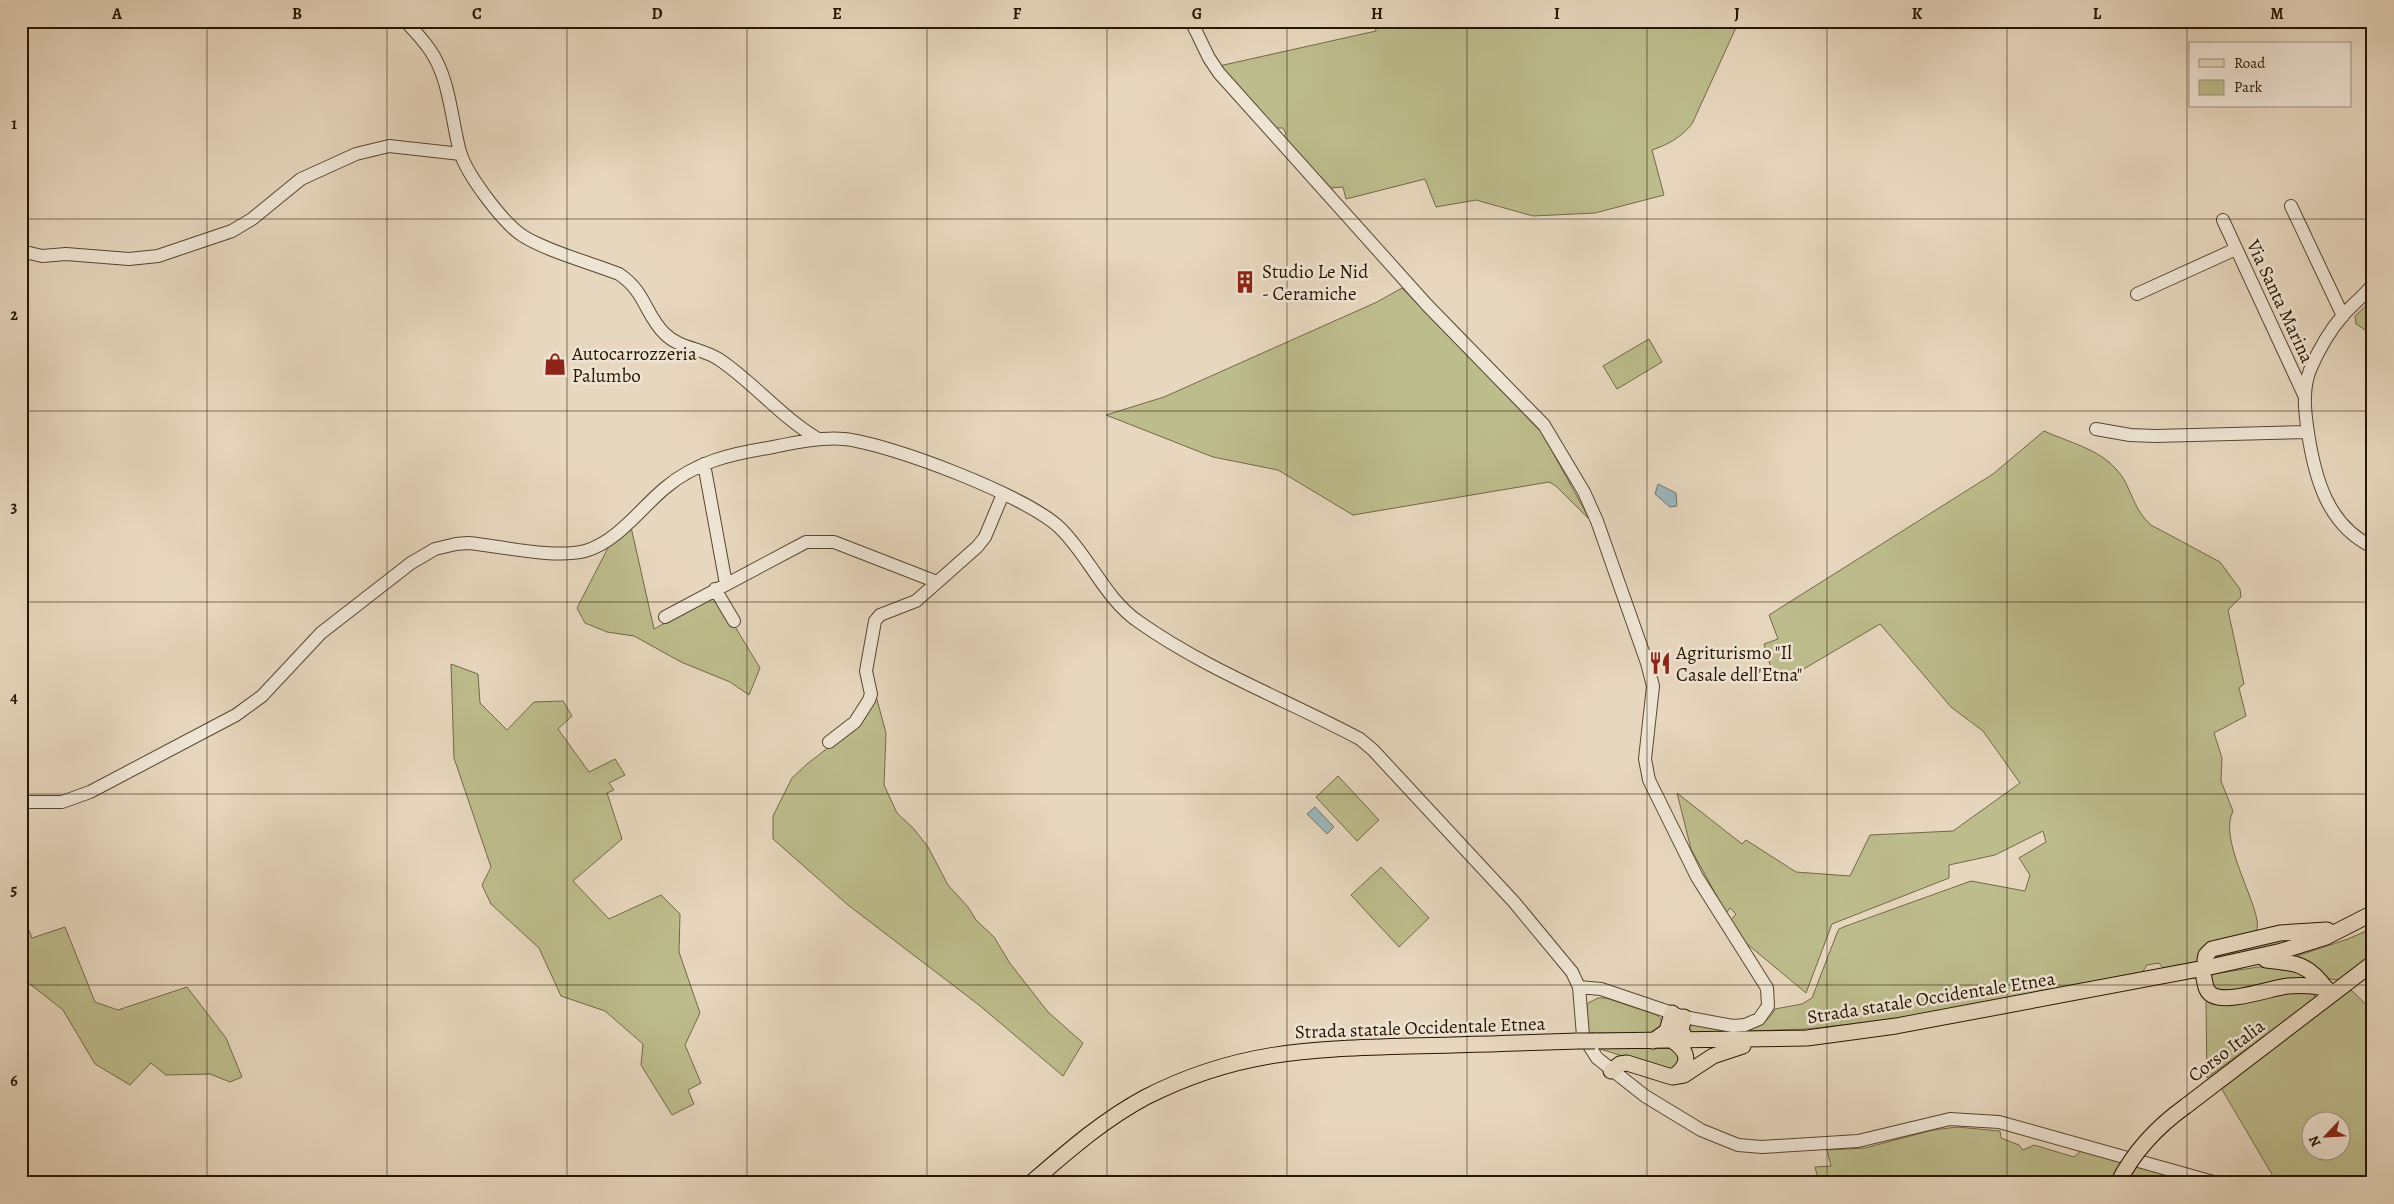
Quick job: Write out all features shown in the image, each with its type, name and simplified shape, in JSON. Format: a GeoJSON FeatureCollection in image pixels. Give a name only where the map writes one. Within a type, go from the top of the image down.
{"type":"FeatureCollection","features":[{"type":"Feature","properties":{"kind":"main road"},"geometry":{"type":"LineString","coordinates":[[2329,992],[2305,985],[2287,986],[2244,996],[2213,996],[2208,991],[2206,954],[2212,949],[2280,933],[2334,929],[2373,908]]}},
{"type":"Feature","properties":{"kind":"main road"},"geometry":{"type":"LineString","coordinates":[[2206,968],[2282,950],[2326,937],[2373,913]]}},
{"type":"Feature","properties":{"kind":"main road"},"geometry":{"type":"LineString","coordinates":[[2206,968],[2266,960],[2332,940],[2373,922]]}},
{"type":"Feature","properties":{"kind":"main road"},"geometry":{"type":"LineString","coordinates":[[2266,960],[2295,963],[2306,967],[2316,975],[2329,992]]}},
{"type":"Feature","properties":{"kind":"main road","name":"Corso Italia"},"geometry":{"type":"LineString","coordinates":[[2118,1183],[2129,1163],[2149,1137],[2329,992],[2370,965]]}},
{"type":"Feature","properties":{"kind":"main road","name":"Strada statale Occidentale Etnea"},"geometry":{"type":"LineString","coordinates":[[1031,1183],[1099,1126],[1128,1108],[1186,1079],[1233,1063],[1290,1051],[1333,1047],[1595,1041],[1772,1040],[1816,1037],[1896,1026],[2206,968]]}},
{"type":"Feature","properties":{"kind":"main road"},"geometry":{"type":"LineString","coordinates":[[1672,1077],[1681,1071],[1687,1060],[1686,1052],[1680,1041],[1681,1030],[1678,1015]]}},
{"type":"Feature","properties":{"kind":"main road"},"geometry":{"type":"LineString","coordinates":[[1653,1041],[1667,1031],[1678,1015]]}},
{"type":"Feature","properties":{"kind":"main road"},"geometry":{"type":"LineString","coordinates":[[1611,1071],[1620,1064],[1627,1063],[1672,1077],[1684,1074],[1723,1051],[1772,1040]]}},
{"type":"Feature","properties":{"kind":"street"},"geometry":{"type":"LineString","coordinates":[[405,21],[430,51],[438,66],[446,90],[461,154],[477,186],[515,230],[533,241],[619,274],[627,279],[641,295],[659,328],[670,339],[682,346],[718,358],[791,422],[818,439]]}},
{"type":"Feature","properties":{"kind":"street"},"geometry":{"type":"LineString","coordinates":[[1191,21],[1209,58],[1219,73],[1427,305],[1544,424],[1590,504],[1650,675],[1653,697],[1645,760],[1649,780],[1697,877],[1761,978],[1769,998],[1764,1014],[1760,1019],[1745,1025],[1711,1023],[1678,1015],[1601,989],[1579,987]]}},
{"type":"Feature","properties":{"kind":"street"},"geometry":{"type":"LineString","coordinates":[[21,251],[42,256],[66,254],[113,258],[158,256],[237,229],[301,179],[356,154],[389,146],[461,154]]}},
{"type":"Feature","properties":{"kind":"street"},"geometry":{"type":"LineString","coordinates":[[2290,206],[2343,316]]}},
{"type":"Feature","properties":{"kind":"street","name":"Via Santa Marina"},"geometry":{"type":"LineString","coordinates":[[2223,220],[2305,397]]}},
{"type":"Feature","properties":{"kind":"street"},"geometry":{"type":"LineString","coordinates":[[2137,294],[2236,249]]}},
{"type":"Feature","properties":{"kind":"street"},"geometry":{"type":"LineString","coordinates":[[2373,284],[2343,316],[2310,369],[2305,397],[2314,468],[2327,502],[2346,529],[2373,547]]}},
{"type":"Feature","properties":{"kind":"street"},"geometry":{"type":"LineString","coordinates":[[2096,429],[2130,435],[2155,436],[2308,432]]}},
{"type":"Feature","properties":{"kind":"street"},"geometry":{"type":"LineString","coordinates":[[21,802],[62,802],[90,792],[236,715],[262,696],[321,634],[423,554],[445,546],[468,543],[562,554],[584,551],[604,542],[666,488],[704,464],[731,454],[818,439],[849,440],[884,448],[954,473],[1041,512],[1074,543],[1115,599],[1136,621],[1179,648],[1360,739],[1373,750],[1514,902],[1572,972],[1579,987],[1584,1036],[1592,1052],[1611,1071],[1645,1096],[1701,1130],[1725,1141],[1750,1147],[1858,1141],[1950,1119],[1999,1122],[2217,1183]]}},
{"type":"Feature","properties":{"kind":"street"},"geometry":{"type":"LineString","coordinates":[[704,464],[721,587],[734,621]]}},
{"type":"Feature","properties":{"kind":"street"},"geometry":{"type":"LineString","coordinates":[[830,742],[855,722],[869,700],[871,694],[866,671],[875,621],[880,615],[916,601],[977,547],[985,537],[1003,494]]}},
{"type":"Feature","properties":{"kind":"street"},"geometry":{"type":"LineString","coordinates":[[665,616],[806,542],[827,540],[937,582]]}},
{"type":"Feature","properties":{"kind":"green space"},"geometry":{"type":"Polygon","coordinates":[[[1374,21],[1739,21],[1692,124],[1674,140],[1652,150],[1664,195],[1595,213],[1533,216],[1476,200],[1436,207],[1425,179],[1346,199],[1343,187],[1331,188],[1283,137],[1286,134],[1283,128],[1276,128],[1219,66],[1376,31],[1374,21]]]}},
{"type":"Feature","properties":{"kind":"green space"},"geometry":{"type":"Polygon","coordinates":[[[1402,288],[1542,433],[1590,520],[1556,486],[1549,482],[1353,515],[1278,470],[1213,457],[1106,415],[1164,397],[1377,302],[1402,288]]]}},
{"type":"Feature","properties":{"kind":"green space"},"geometry":{"type":"Polygon","coordinates":[[[2373,299],[2373,335],[2356,324],[2355,316],[2373,299]]]}},
{"type":"Feature","properties":{"kind":"green space"},"geometry":{"type":"Polygon","coordinates":[[[1649,339],[1662,362],[1617,389],[1603,366],[1649,339]]]}},
{"type":"Feature","properties":{"kind":"green space"},"geometry":{"type":"Polygon","coordinates":[[[2044,431],[2092,451],[2109,462],[2125,482],[2139,511],[2151,525],[2220,562],[2240,589],[2241,597],[2228,610],[2244,684],[2239,688],[2246,716],[2214,733],[2222,758],[2221,781],[2233,811],[2230,822],[2230,835],[2233,850],[2254,908],[2257,922],[2256,935],[2200,961],[2163,968],[2159,963],[2147,965],[2142,973],[1895,1019],[1807,1029],[1691,1033],[1689,1027],[1693,1024],[1727,1028],[1750,1027],[1760,1024],[1769,1018],[1775,1009],[1802,1004],[1812,998],[1837,933],[1839,929],[1846,926],[1971,881],[2025,891],[2030,875],[2019,858],[2046,842],[2043,831],[1995,855],[1949,865],[1949,878],[1832,924],[1806,993],[1740,938],[1730,921],[1736,914],[1730,908],[1726,913],[1691,849],[1677,793],[1742,844],[1746,840],[1796,872],[1850,876],[1870,835],[1953,831],[2020,783],[1983,731],[1951,707],[1880,624],[1785,680],[1775,682],[1764,644],[1778,639],[1769,615],[1993,474],[2044,431]]]}},
{"type":"Feature","properties":{"kind":"green space"},"geometry":{"type":"Polygon","coordinates":[[[631,527],[654,629],[716,595],[760,668],[749,695],[730,682],[681,662],[634,636],[607,632],[585,623],[577,608],[610,544],[631,527]]]}},
{"type":"Feature","properties":{"kind":"green space"},"geometry":{"type":"Polygon","coordinates":[[[451,664],[478,674],[480,703],[507,730],[534,702],[563,701],[572,716],[558,729],[589,772],[615,759],[625,775],[609,783],[614,790],[607,793],[622,839],[573,881],[609,919],[661,895],[680,914],[679,952],[700,1013],[685,1045],[701,1083],[688,1090],[694,1104],[672,1115],[641,1065],[643,1044],[605,1011],[561,996],[539,948],[491,904],[482,885],[491,867],[454,758],[451,664]]]}},
{"type":"Feature","properties":{"kind":"green space"},"geometry":{"type":"Polygon","coordinates":[[[876,696],[886,733],[884,785],[897,813],[914,829],[928,847],[948,885],[968,907],[976,920],[994,937],[1009,962],[1048,1012],[1083,1043],[1063,1076],[979,1005],[848,905],[773,839],[773,816],[792,778],[864,720],[876,696]]]}},
{"type":"Feature","properties":{"kind":"green space"},"geometry":{"type":"Polygon","coordinates":[[[1338,776],[1379,820],[1357,841],[1316,797],[1338,776]]]}},
{"type":"Feature","properties":{"kind":"green space"},"geometry":{"type":"Polygon","coordinates":[[[1381,867],[1429,918],[1399,947],[1351,895],[1381,867]]]}},
{"type":"Feature","properties":{"kind":"green space"},"geometry":{"type":"Polygon","coordinates":[[[21,911],[32,938],[65,927],[95,1002],[118,1010],[187,987],[226,1038],[242,1077],[230,1082],[210,1074],[166,1075],[151,1063],[130,1085],[95,1064],[63,1010],[21,977],[21,911]]]}},
{"type":"Feature","properties":{"kind":"green space"},"geometry":{"type":"Polygon","coordinates":[[[2373,928],[2373,954],[2341,979],[2328,979],[2291,958],[2348,939],[2373,928]]]}},
{"type":"Feature","properties":{"kind":"green space"},"geometry":{"type":"Polygon","coordinates":[[[2315,935],[2273,949],[2208,961],[2217,951],[2315,935]]]}},
{"type":"Feature","properties":{"kind":"green space"},"geometry":{"type":"Polygon","coordinates":[[[2286,965],[2314,981],[2218,993],[2207,975],[2258,967],[2286,965]]]}},
{"type":"Feature","properties":{"kind":"green space"},"geometry":{"type":"Polygon","coordinates":[[[2295,988],[2314,992],[2315,999],[2207,1078],[2206,1002],[2210,999],[2295,988]]]}},
{"type":"Feature","properties":{"kind":"green space"},"geometry":{"type":"Polygon","coordinates":[[[2351,990],[2373,1011],[2373,1183],[2277,1183],[2220,1086],[2351,990]]]}},
{"type":"Feature","properties":{"kind":"green space"},"geometry":{"type":"Polygon","coordinates":[[[1598,998],[1606,998],[1657,1015],[1661,1019],[1662,1025],[1656,1033],[1652,1034],[1588,1033],[1586,1009],[1588,1003],[1598,998]]]}},
{"type":"Feature","properties":{"kind":"green space"},"geometry":{"type":"Polygon","coordinates":[[[1597,1048],[1669,1048],[1683,1059],[1671,1071],[1597,1048]]]}},
{"type":"Feature","properties":{"kind":"green space"},"geometry":{"type":"Polygon","coordinates":[[[1957,1127],[2000,1131],[2001,1138],[2019,1145],[2023,1150],[2034,1145],[2074,1157],[2081,1151],[2198,1183],[1819,1183],[1815,1167],[1831,1166],[1827,1150],[1865,1148],[1933,1130],[1957,1127]]]}},
{"type":"Feature","properties":{"kind":"water"},"geometry":{"type":"Polygon","coordinates":[[[1658,484],[1676,493],[1677,506],[1670,507],[1655,494],[1658,484]]]}},
{"type":"Feature","properties":{"kind":"water"},"geometry":{"type":"Polygon","coordinates":[[[1315,807],[1334,827],[1327,834],[1307,814],[1315,807]]]}},
{"type":"Feature","properties":{"kind":"place","name":"Studio Le Nid - Ceramiche"},"geometry":{"type":"Point","coordinates":[1245,282]}},
{"type":"Feature","properties":{"kind":"place","name":"Autocarrozzeria Palumbo"},"geometry":{"type":"Point","coordinates":[555,364]}},
{"type":"Feature","properties":{"kind":"place","name":"Agriturismo \"Il Casale dell'Etna\""},"geometry":{"type":"Point","coordinates":[1660,663]}}]}
